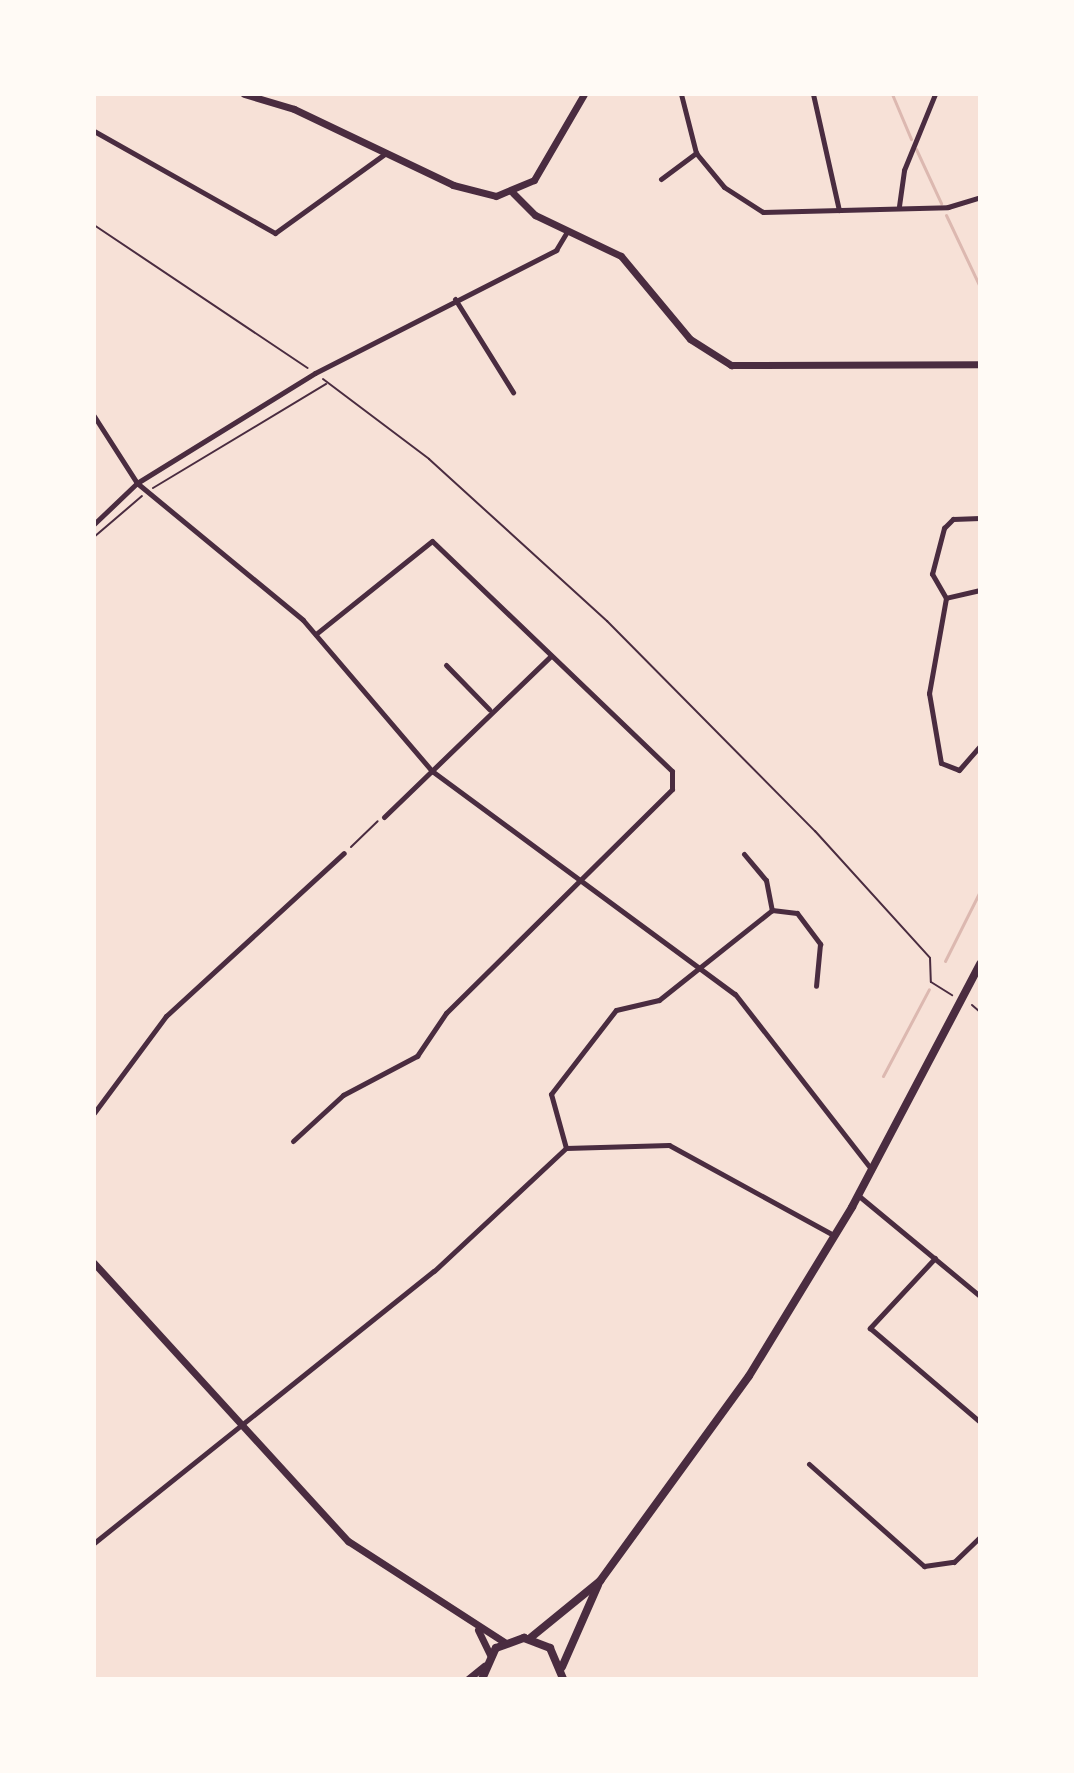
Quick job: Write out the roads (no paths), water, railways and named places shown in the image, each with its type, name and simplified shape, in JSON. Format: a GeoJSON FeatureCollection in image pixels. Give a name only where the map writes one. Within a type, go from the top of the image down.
{"type":"FeatureCollection","features":[{"type":"Feature","properties":{"kind":"main road"},"geometry":{"type":"LineString","coordinates":[[563,1679],[566,1644],[600,1581],[749,1376],[858,1195],[961,1000],[977,978],[980,964]]}},
{"type":"Feature","properties":{"kind":"main road"},"geometry":{"type":"LineString","coordinates":[[529,1639],[600,1581]]}},
{"type":"Feature","properties":{"kind":"main road"},"geometry":{"type":"LineString","coordinates":[[482,1679],[490,1655],[504,1642],[529,1639],[550,1648],[562,1668]]}},
{"type":"Feature","properties":{"kind":"street"},"geometry":{"type":"LineString","coordinates":[[244,94],[471,192],[513,193],[541,171],[584,94]]}},
{"type":"Feature","properties":{"kind":"street"},"geometry":{"type":"LineString","coordinates":[[681,94],[696,153],[724,187],[763,212],[948,207],[980,197]]}},
{"type":"Feature","properties":{"kind":"street"},"geometry":{"type":"LineString","coordinates":[[813,94],[839,210]]}},
{"type":"Feature","properties":{"kind":"street"},"geometry":{"type":"LineString","coordinates":[[899,206],[904,170],[935,94]]}},
{"type":"Feature","properties":{"kind":"street"},"geometry":{"type":"LineString","coordinates":[[94,131],[275,233],[386,153]]}},
{"type":"Feature","properties":{"kind":"street"},"geometry":{"type":"LineString","coordinates":[[661,179],[696,153]]}},
{"type":"Feature","properties":{"kind":"street"},"geometry":{"type":"LineString","coordinates":[[513,193],[535,215],[633,265],[690,339],[731,365],[980,364]]}},
{"type":"Feature","properties":{"kind":"street"},"geometry":{"type":"LineString","coordinates":[[94,524],[137,483],[315,373],[556,250],[568,230]]}},
{"type":"Feature","properties":{"kind":"street"},"geometry":{"type":"LineString","coordinates":[[455,299],[513,392]]}},
{"type":"Feature","properties":{"kind":"street"},"geometry":{"type":"LineString","coordinates":[[94,416],[137,483],[316,634],[432,771],[703,967],[735,994],[872,1170]]}},
{"type":"Feature","properties":{"kind":"street"},"geometry":{"type":"LineString","coordinates":[[980,518],[953,519],[944,528],[932,574],[946,598],[929,693],[941,763],[959,770],[978,754],[980,746]]}},
{"type":"Feature","properties":{"kind":"street"},"geometry":{"type":"LineString","coordinates":[[293,1141],[343,1095],[417,1056],[446,1013],[672,789],[672,771],[432,541],[316,634]]}},
{"type":"Feature","properties":{"kind":"street"},"geometry":{"type":"LineString","coordinates":[[946,598],[980,590]]}},
{"type":"Feature","properties":{"kind":"street"},"geometry":{"type":"LineString","coordinates":[[384,817],[489,709],[551,656]]}},
{"type":"Feature","properties":{"kind":"street"},"geometry":{"type":"LineString","coordinates":[[446,665],[489,709]]}},
{"type":"Feature","properties":{"kind":"street"},"geometry":{"type":"LineString","coordinates":[[94,1113],[171,1010],[344,853]]}},
{"type":"Feature","properties":{"kind":"street"},"geometry":{"type":"LineString","coordinates":[[744,854],[766,880],[772,910]]}},
{"type":"Feature","properties":{"kind":"street"},"geometry":{"type":"LineString","coordinates":[[566,1148],[551,1094],[616,1010],[659,1000],[772,910],[797,913],[820,944],[816,986]]}},
{"type":"Feature","properties":{"kind":"street"},"geometry":{"type":"LineString","coordinates":[[94,1543],[244,1427],[434,1271],[566,1148],[669,1145],[835,1236]]}},
{"type":"Feature","properties":{"kind":"street"},"geometry":{"type":"LineString","coordinates":[[858,1195],[980,1296]]}},
{"type":"Feature","properties":{"kind":"street"},"geometry":{"type":"LineString","coordinates":[[935,1258],[870,1328],[980,1422]]}},
{"type":"Feature","properties":{"kind":"street"},"geometry":{"type":"LineString","coordinates":[[94,1263],[348,1541],[477,1628],[504,1642]]}},
{"type":"Feature","properties":{"kind":"street"},"geometry":{"type":"LineString","coordinates":[[809,1464],[924,1566],[954,1562],[980,1537]]}},
{"type":"Feature","properties":{"kind":"street"},"geometry":{"type":"LineString","coordinates":[[477,1628],[490,1655]]}},
{"type":"Feature","properties":{"kind":"street"},"geometry":{"type":"LineString","coordinates":[[468,1679],[484,1666]]}},
{"type":"Feature","properties":{"kind":"waterway"},"geometry":{"type":"LineString","coordinates":[[892,94],[911,139]]}},
{"type":"Feature","properties":{"kind":"waterway"},"geometry":{"type":"LineString","coordinates":[[916,149],[941,203]]}},
{"type":"Feature","properties":{"kind":"waterway"},"geometry":{"type":"LineString","coordinates":[[946,215],[980,287]]}},
{"type":"Feature","properties":{"kind":"waterway"},"geometry":{"type":"LineString","coordinates":[[945,961],[980,891]]}},
{"type":"Feature","properties":{"kind":"waterway"},"geometry":{"type":"LineString","coordinates":[[883,1076],[929,989]]}}]}
